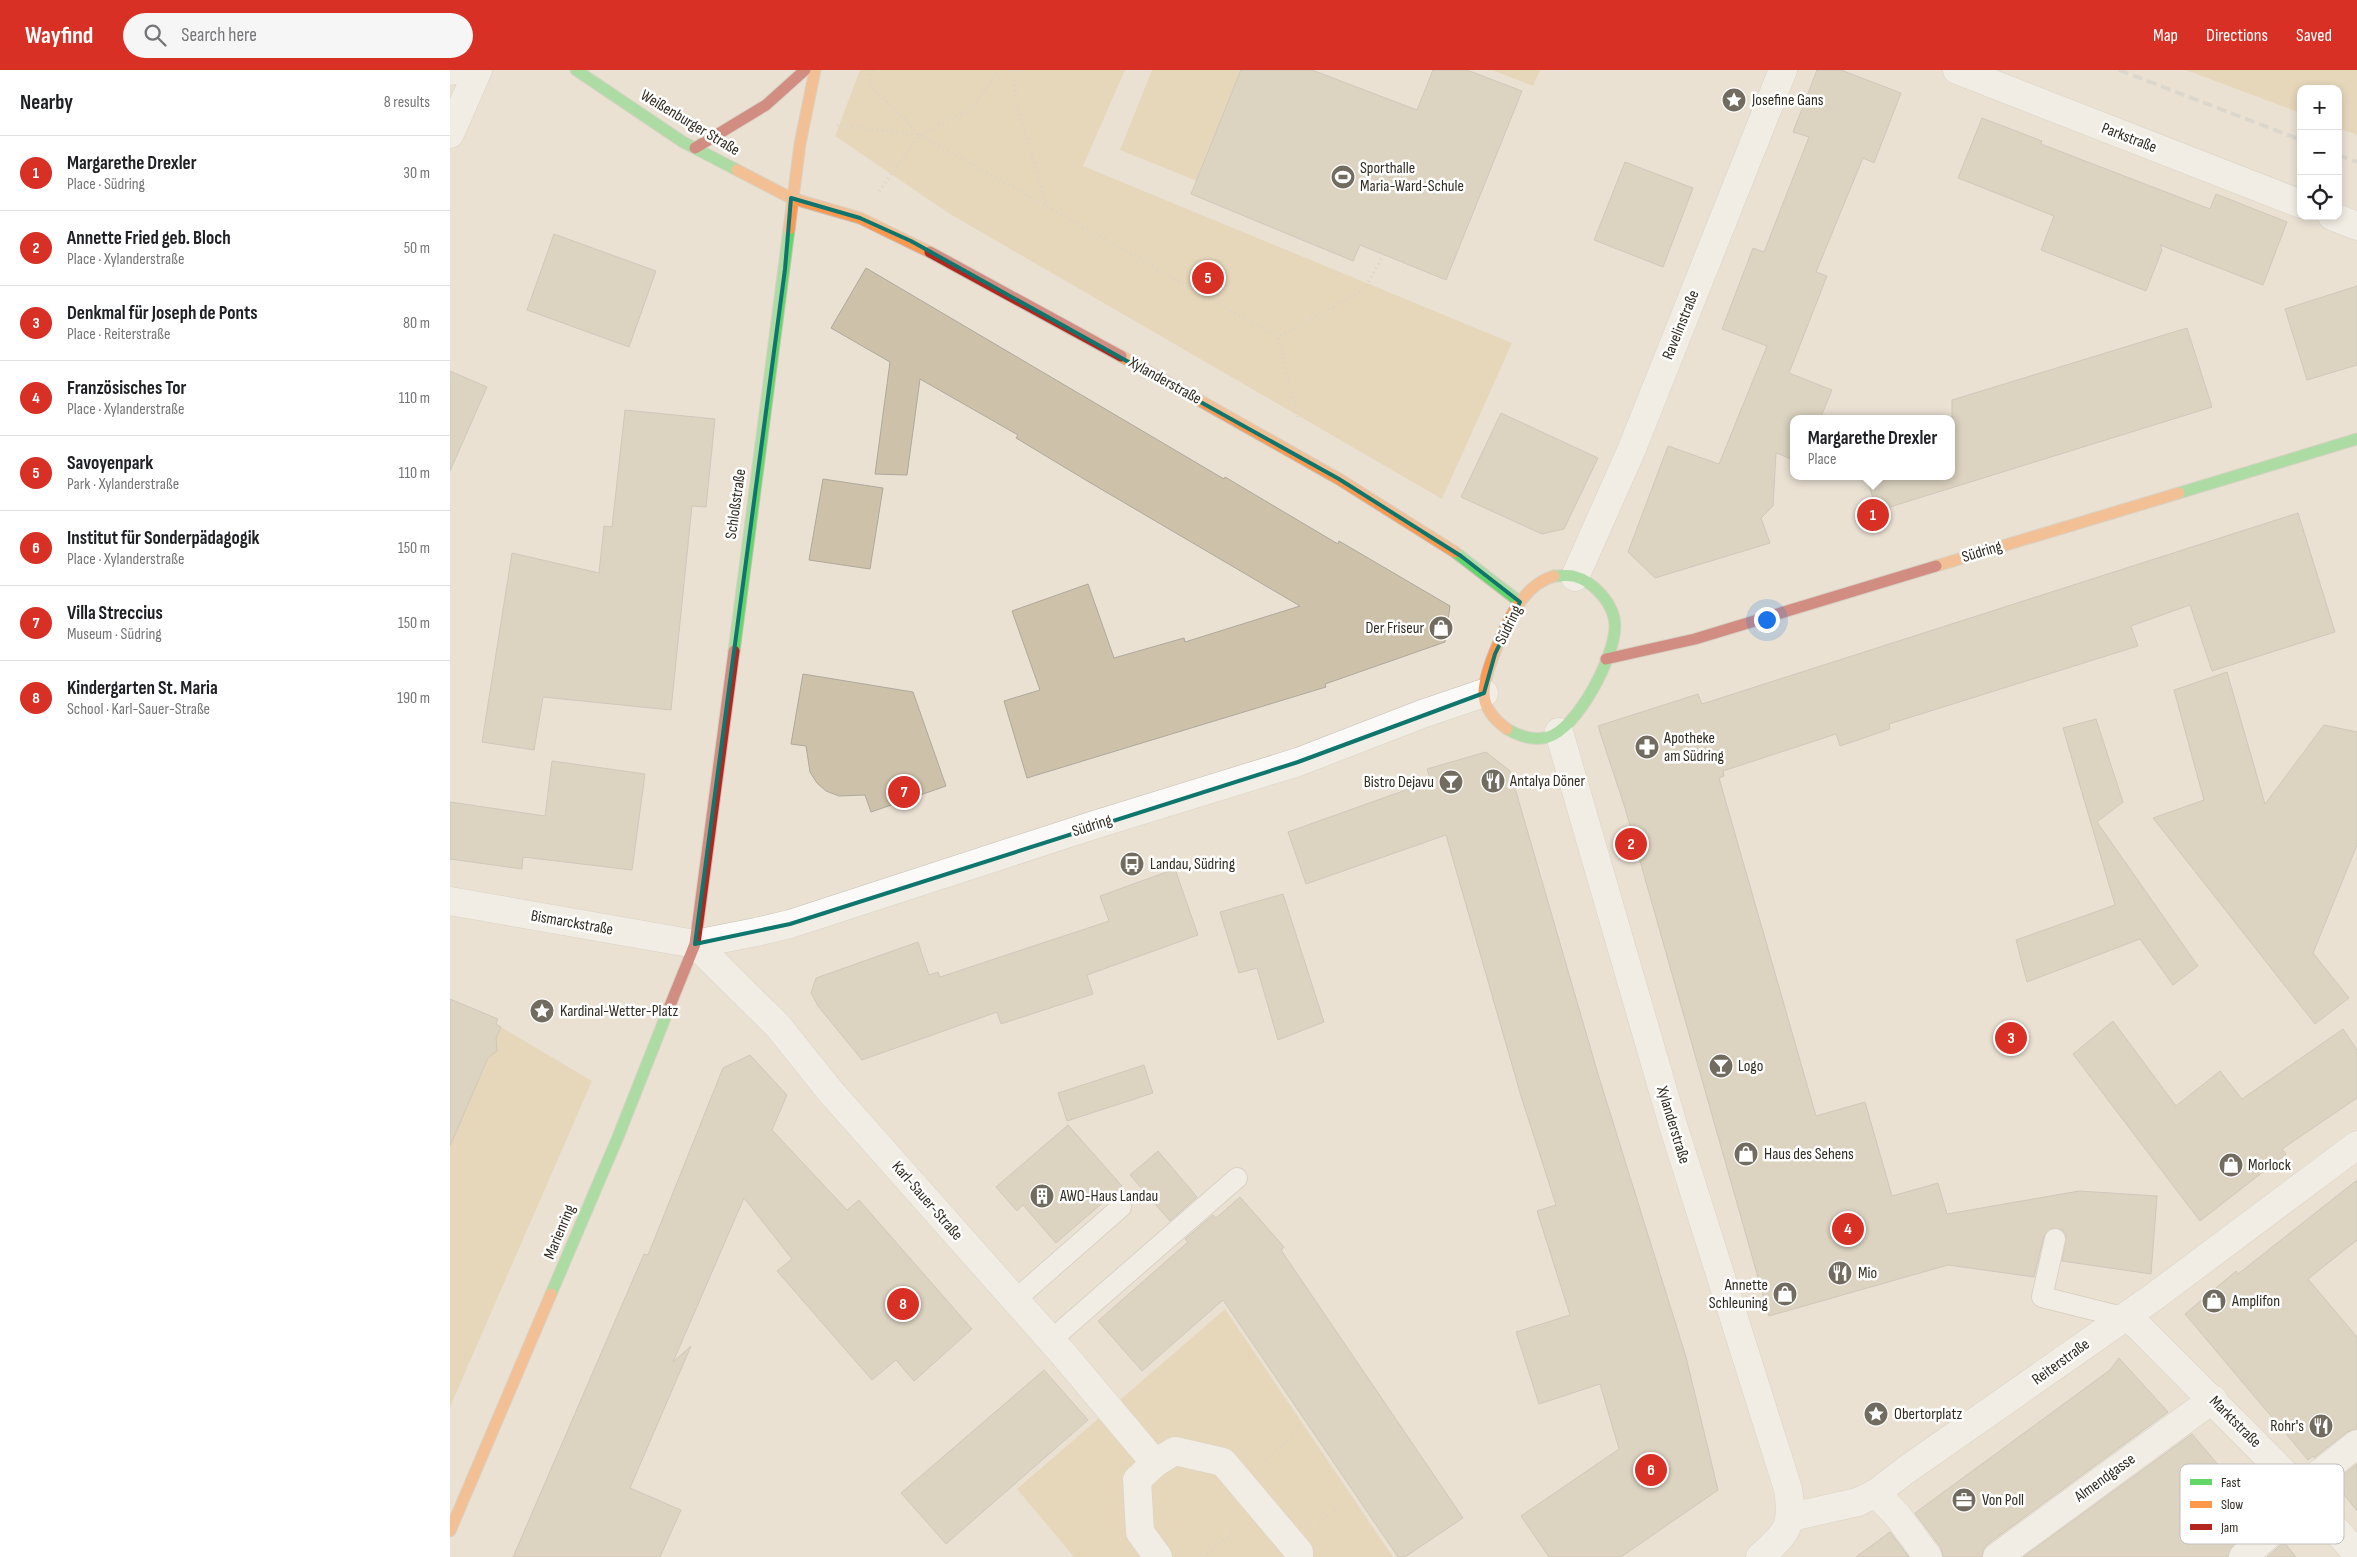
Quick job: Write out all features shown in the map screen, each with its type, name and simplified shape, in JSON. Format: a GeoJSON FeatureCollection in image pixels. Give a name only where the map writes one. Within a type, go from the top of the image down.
{"type":"FeatureCollection","features":[{"type":"Feature","properties":{"kind":"street"},"geometry":{"type":"LineString","coordinates":[[450,70],[455,70]]}},
{"type":"Feature","properties":{"kind":"street"},"geometry":{"type":"LineString","coordinates":[[450,134],[478,70]]}},
{"type":"Feature","properties":{"kind":"street","name":"Weißenburger Straße"},"geometry":{"type":"LineString","coordinates":[[576,70],[682,142],[791,198]]}},
{"type":"Feature","properties":{"kind":"street"},"geometry":{"type":"LineString","coordinates":[[695,148],[766,105],[805,70]]}},
{"type":"Feature","properties":{"kind":"street","name":"Schloßstraße"},"geometry":{"type":"LineString","coordinates":[[694,944],[785,269],[791,198],[803,121],[815,70]]}},
{"type":"Feature","properties":{"kind":"street","name":"Ravelinstraße"},"geometry":{"type":"LineString","coordinates":[[1575,577],[1631,451],[1783,70]]}},
{"type":"Feature","properties":{"kind":"street","name":"Parkstraße"},"geometry":{"type":"LineString","coordinates":[[1957,70],[2297,202]]}},
{"type":"Feature","properties":{"kind":"street","name":"Xylanderstraße"},"geometry":{"type":"LineString","coordinates":[[791,198],[860,218],[936,254],[1339,478],[1461,556],[1520,602]]}},
{"type":"Feature","properties":{"kind":"street"},"geometry":{"type":"LineString","coordinates":[[2342,220],[2357,226]]}},
{"type":"Feature","properties":{"kind":"street","name":"Südring"},"geometry":{"type":"LineString","coordinates":[[1606,659],[1695,639],[2357,438]]}},
{"type":"Feature","properties":{"kind":"street","name":"Südring"},"geometry":{"type":"LineString","coordinates":[[694,944],[790,924],[1094,825],[1298,762],[1422,714],[1484,693],[1495,654],[1520,602],[1545,578],[1554,576],[1575,577]]}},
{"type":"Feature","properties":{"kind":"street"},"geometry":{"type":"LineString","coordinates":[[1484,693],[1486,705],[1495,718],[1506,729],[1520,735],[1535,737],[1559,732],[1575,718],[1606,659],[1615,634],[1615,620],[1609,606],[1597,591],[1589,583],[1575,577]]}},
{"type":"Feature","properties":{"kind":"street","name":"Xylanderstraße"},"geometry":{"type":"LineString","coordinates":[[1559,732],[1673,1125],[1788,1489],[1791,1517]]}},
{"type":"Feature","properties":{"kind":"street","name":"Bismarckstraße"},"geometry":{"type":"LineString","coordinates":[[450,902],[694,944]]}},
{"type":"Feature","properties":{"kind":"street","name":"Karl-Sauer-Straße"},"geometry":{"type":"LineString","coordinates":[[694,944],[778,1026],[830,1091],[1051,1340],[1155,1462]]}},
{"type":"Feature","properties":{"kind":"street","name":"Marienring"},"geometry":{"type":"LineString","coordinates":[[450,1531],[618,1137],[694,944]]}},
{"type":"Feature","properties":{"kind":"street","name":"Reiterstraße"},"geometry":{"type":"LineString","coordinates":[[1791,1517],[1858,1502],[1876,1493],[1906,1470],[2128,1316],[2357,1145]]}},
{"type":"Feature","properties":{"kind":"street","name":"Marktstraße"},"geometry":{"type":"LineString","coordinates":[[2128,1316],[2213,1399],[2275,1464]]}},
{"type":"Feature","properties":{"kind":"street","name":"Almendgasse"},"geometry":{"type":"LineString","coordinates":[[1996,1557],[2213,1399]]}},
{"type":"Feature","properties":{"kind":"street"},"geometry":{"type":"LineString","coordinates":[[2336,1464],[2357,1444]]}},
{"type":"Feature","properties":{"kind":"street"},"geometry":{"type":"LineString","coordinates":[[1158,1557],[1140,1532],[1137,1480],[1155,1462],[1175,1450],[1223,1462],[1300,1552],[1299,1557]]}},
{"type":"Feature","properties":{"kind":"street"},"geometry":{"type":"LineString","coordinates":[[1876,1493],[1897,1515],[1928,1557]]}},
{"type":"Feature","properties":{"kind":"street"},"geometry":{"type":"LineString","coordinates":[[1760,1557],[1779,1540],[1791,1517]]}},
{"type":"Feature","properties":{"kind":"street","name":"Marktstraße"},"geometry":{"type":"LineString","coordinates":[[2344,1539],[2357,1554]]}},
{"type":"Feature","properties":{"kind":"street"},"geometry":{"type":"LineString","coordinates":[[2243,1557],[2256,1544]]}},
{"type":"Feature","properties":{"kind":"lane"},"geometry":{"type":"LineString","coordinates":[[1051,1340],[1237,1178]]}},
{"type":"Feature","properties":{"kind":"lane"},"geometry":{"type":"LineString","coordinates":[[1015,1300],[1121,1207]]}},
{"type":"Feature","properties":{"kind":"lane"},"geometry":{"type":"LineString","coordinates":[[2055,1239],[2042,1297],[2114,1315],[2128,1316]]}},
{"type":"Feature","properties":{"kind":"path"},"geometry":{"type":"LineString","coordinates":[[873,70],[868,83],[920,135],[1278,337],[1300,427]]}},
{"type":"Feature","properties":{"kind":"path"},"geometry":{"type":"LineString","coordinates":[[860,218],[920,135],[971,109],[999,70]]}},
{"type":"Feature","properties":{"kind":"path"},"geometry":{"type":"LineString","coordinates":[[1013,70],[1016,106],[1047,207]]}},
{"type":"Feature","properties":{"kind":"path"},"geometry":{"type":"LineString","coordinates":[[803,121],[920,135]]}},
{"type":"Feature","properties":{"kind":"path"},"geometry":{"type":"LineString","coordinates":[[1278,337],[1364,290],[1384,254]]}},
{"type":"Feature","properties":{"kind":"path"},"geometry":{"type":"LineString","coordinates":[[1241,1481],[1295,1435]]}},
{"type":"Feature","properties":{"kind":"path"},"geometry":{"type":"LineString","coordinates":[[1204,1557],[1238,1529]]}},
{"type":"Feature","properties":{"kind":"highlighted area"},"geometry":{"type":"Polygon","coordinates":[[[791,198],[860,218],[911,241],[1339,479],[1461,556],[1520,602],[1495,654],[1484,693],[1298,762],[790,924],[695,944],[785,269],[791,198]]]}},
{"type":"Feature","properties":{"kind":"shaded area"},"geometry":{"type":"Polygon","coordinates":[[[860,70],[1125,70],[1083,166],[1512,343],[1442,499],[950,214],[835,136],[860,70]]]}},
{"type":"Feature","properties":{"kind":"shaded area"},"geometry":{"type":"Polygon","coordinates":[[[1152,70],[1241,70],[1197,181],[1120,150],[1152,70]]]}},
{"type":"Feature","properties":{"kind":"shaded area"},"geometry":{"type":"Polygon","coordinates":[[[1492,70],[1540,70],[1533,86],[1492,70]]]}},
{"type":"Feature","properties":{"kind":"shaded area"},"geometry":{"type":"Polygon","coordinates":[[[2186,70],[2357,70],[2357,135],[2342,129],[2342,85],[2297,85],[2297,112],[2186,70]]]}},
{"type":"Feature","properties":{"kind":"shaded area"},"geometry":{"type":"Polygon","coordinates":[[[501,1027],[592,1081],[450,1407],[450,1136],[454,1137],[457,1131],[451,1128],[460,1105],[467,1108],[470,1101],[464,1099],[473,1076],[480,1078],[489,1057],[497,1048],[494,1040],[501,1027]]]}},
{"type":"Feature","properties":{"kind":"shaded area"},"geometry":{"type":"Polygon","coordinates":[[[1225,1309],[1393,1557],[1074,1557],[1017,1489],[1225,1309]]]}},
{"type":"Feature","properties":{"kind":"building","name":"Sporthalle Maria-Ward-Schule"},"geometry":{"type":"Polygon","coordinates":[[[1241,70],[1312,70],[1417,110],[1433,70],[1467,70],[1522,91],[1446,280],[1360,245],[1353,261],[1191,194],[1241,70]]]}},
{"type":"Feature","properties":{"kind":"building"},"geometry":{"type":"Polygon","coordinates":[[[1817,70],[1841,70],[1901,93],[1874,163],[1863,158],[1816,272],[1827,276],[1789,373],[1832,390],[1822,415],[1790,415],[1790,458],[1776,453],[1773,506],[1761,518],[1770,543],[1655,578],[1628,552],[1668,446],[1719,464],[1767,346],[1722,329],[1753,248],[1764,252],[1809,137],[1793,132],[1817,70]]]}},
{"type":"Feature","properties":{"kind":"building"},"geometry":{"type":"Polygon","coordinates":[[[1982,118],[2042,141],[2041,144],[2210,209],[2216,194],[2287,222],[2263,285],[2160,245],[2162,250],[2146,291],[2041,250],[2054,216],[1958,178],[1982,118]]]}},
{"type":"Feature","properties":{"kind":"building"},"geometry":{"type":"Polygon","coordinates":[[[1625,162],[1693,188],[1663,267],[1594,240],[1625,162]]]}},
{"type":"Feature","properties":{"kind":"building"},"geometry":{"type":"Polygon","coordinates":[[[554,234],[656,271],[629,347],[527,310],[554,234]]]}},
{"type":"Feature","properties":{"kind":"building"},"geometry":{"type":"Polygon","coordinates":[[[866,268],[1224,479],[1225,477],[1338,544],[1339,541],[1450,606],[1445,642],[1325,684],[1326,687],[1027,778],[1004,701],[1040,690],[1012,611],[1088,584],[1114,658],[1184,638],[1185,642],[1300,606],[1016,438],[1018,435],[920,379],[907,475],[875,474],[890,362],[831,328],[866,268]]]}},
{"type":"Feature","properties":{"kind":"building"},"geometry":{"type":"Polygon","coordinates":[[[2357,286],[2357,365],[2307,380],[2285,309],[2357,286]]]}},
{"type":"Feature","properties":{"kind":"building"},"geometry":{"type":"Polygon","coordinates":[[[2187,328],[2212,407],[1877,511],[1867,480],[1955,480],[1955,415],[1952,415],[1952,400],[2187,328]]]}},
{"type":"Feature","properties":{"kind":"building"},"geometry":{"type":"Polygon","coordinates":[[[450,371],[487,387],[450,471],[450,371]]]}},
{"type":"Feature","properties":{"kind":"building"},"geometry":{"type":"Polygon","coordinates":[[[625,410],[715,419],[706,507],[692,506],[671,710],[543,697],[534,750],[482,742],[512,553],[599,573],[604,526],[612,527],[625,410]]]}},
{"type":"Feature","properties":{"kind":"building"},"geometry":{"type":"Polygon","coordinates":[[[1501,413],[1598,458],[1564,529],[1542,534],[1461,497],[1501,413]]]}},
{"type":"Feature","properties":{"kind":"building"},"geometry":{"type":"Polygon","coordinates":[[[823,479],[883,488],[870,569],[809,560],[823,479]]]}},
{"type":"Feature","properties":{"kind":"building"},"geometry":{"type":"Polygon","coordinates":[[[2298,513],[2335,632],[2212,671],[2190,605],[2131,626],[2138,646],[1889,724],[1890,729],[1840,746],[1836,734],[1723,771],[1724,776],[1719,778],[1816,1116],[1865,1102],[1892,1196],[1938,1183],[1947,1214],[2079,1191],[2157,1196],[2151,1274],[2062,1261],[2066,1236],[2063,1230],[2052,1228],[2044,1236],[2034,1277],[1948,1265],[1769,1316],[1625,808],[1598,726],[1698,694],[1702,704],[2298,513]]]}},
{"type":"Feature","properties":{"kind":"building"},"geometry":{"type":"Polygon","coordinates":[[[2227,672],[2265,804],[2324,725],[2357,732],[2357,845],[2313,953],[2349,998],[2315,1024],[2153,818],[2204,800],[2174,690],[2227,672]]]}},
{"type":"Feature","properties":{"kind":"building"},"geometry":{"type":"Polygon","coordinates":[[[803,674],[913,692],[946,786],[871,812],[865,795],[839,796],[826,791],[817,783],[810,772],[806,746],[791,744],[803,674]]]}},
{"type":"Feature","properties":{"kind":"building"},"geometry":{"type":"Polygon","coordinates":[[[2096,719],[2123,802],[2097,822],[2198,966],[2173,985],[2140,939],[2027,982],[2016,940],[2115,905],[2063,728],[2096,719]]]}},
{"type":"Feature","properties":{"kind":"building"},"geometry":{"type":"Polygon","coordinates":[[[1486,752],[1510,771],[1598,1074],[1686,1357],[1718,1490],[1621,1557],[1549,1557],[1521,1516],[1619,1449],[1600,1384],[1539,1404],[1516,1332],[1570,1315],[1537,1211],[1556,1205],[1521,1096],[1446,835],[1306,884],[1288,832],[1431,781],[1427,769],[1486,752]]]}},
{"type":"Feature","properties":{"kind":"building"},"geometry":{"type":"Polygon","coordinates":[[[552,761],[645,774],[632,870],[523,857],[522,869],[450,859],[450,802],[545,816],[552,761]]]}},
{"type":"Feature","properties":{"kind":"building"},"geometry":{"type":"Polygon","coordinates":[[[1175,869],[1198,935],[1087,975],[1093,994],[1001,1024],[997,1012],[862,1060],[818,1006],[811,993],[816,978],[918,942],[929,975],[938,972],[940,977],[1109,921],[1100,896],[1175,869]]]}},
{"type":"Feature","properties":{"kind":"building"},"geometry":{"type":"Polygon","coordinates":[[[1283,894],[1324,1022],[1278,1040],[1257,968],[1239,973],[1220,912],[1283,894]]]}},
{"type":"Feature","properties":{"kind":"building"},"geometry":{"type":"Polygon","coordinates":[[[450,999],[498,1019],[496,1024],[501,1027],[496,1038],[497,1051],[488,1058],[450,1146],[450,999]]]}},
{"type":"Feature","properties":{"kind":"building"},"geometry":{"type":"Polygon","coordinates":[[[2113,1021],[2176,1106],[2220,1071],[2242,1099],[2343,1029],[2357,1050],[2357,1098],[2282,1149],[2286,1154],[2200,1221],[2073,1054],[2113,1021]]]}},
{"type":"Feature","properties":{"kind":"building"},"geometry":{"type":"Polygon","coordinates":[[[750,1055],[787,1095],[772,1130],[847,1210],[859,1200],[972,1329],[914,1381],[896,1360],[872,1380],[777,1271],[792,1259],[744,1198],[673,1362],[691,1346],[630,1488],[681,1510],[660,1557],[513,1557],[644,1254],[648,1255],[723,1068],[750,1055]]]}},
{"type":"Feature","properties":{"kind":"building"},"geometry":{"type":"Polygon","coordinates":[[[1144,1065],[1153,1093],[1067,1121],[1058,1093],[1144,1065]]]}},
{"type":"Feature","properties":{"kind":"building"},"geometry":{"type":"Polygon","coordinates":[[[1068,1125],[1122,1186],[1056,1243],[1023,1205],[1017,1211],[996,1187],[1068,1125]]]}},
{"type":"Feature","properties":{"kind":"building"},"geometry":{"type":"Polygon","coordinates":[[[1158,1151],[1197,1197],[1170,1221],[1130,1175],[1158,1151]]]}},
{"type":"Feature","properties":{"kind":"building"},"geometry":{"type":"Polygon","coordinates":[[[2357,1180],[2357,1240],[2308,1279],[2357,1337],[2357,1429],[2347,1432],[2314,1458],[2313,1456],[2308,1460],[2185,1314],[2236,1271],[2238,1274],[2357,1180]]]}},
{"type":"Feature","properties":{"kind":"building"},"geometry":{"type":"Polygon","coordinates":[[[1240,1197],[1284,1247],[1281,1250],[1463,1518],[1405,1557],[1398,1557],[1223,1300],[1142,1371],[1098,1321],[1188,1242],[1185,1239],[1213,1215],[1216,1218],[1240,1197]]]}},
{"type":"Feature","properties":{"kind":"building"},"geometry":{"type":"Polygon","coordinates":[[[2119,1358],[2168,1412],[1988,1544],[1983,1550],[1982,1557],[1943,1557],[1941,1548],[1915,1513],[2110,1370],[2119,1358]]]}},
{"type":"Feature","properties":{"kind":"building"},"geometry":{"type":"Polygon","coordinates":[[[1044,1370],[1088,1420],[946,1544],[901,1493],[1044,1370]]]}},
{"type":"Feature","properties":{"kind":"building"},"geometry":{"type":"Polygon","coordinates":[[[2192,1434],[2217,1464],[2180,1464],[2180,1544],[2234,1544],[2228,1557],[2023,1557],[2192,1434]]]}},
{"type":"Feature","properties":{"kind":"building"},"geometry":{"type":"Polygon","coordinates":[[[2357,1464],[2357,1511],[2344,1495],[2344,1474],[2357,1464]]]}},
{"type":"Feature","properties":{"kind":"building"},"geometry":{"type":"Polygon","coordinates":[[[1890,1532],[1909,1557],[1856,1557],[1890,1532]]]}},
{"type":"Feature","properties":{"kind":"building"},"geometry":{"type":"Polygon","coordinates":[[[2282,1544],[2286,1544],[2296,1557],[2267,1557],[2282,1544]]]}},
{"type":"Feature","properties":{"kind":"railway"},"geometry":{"type":"LineString","coordinates":[[2119,70],[2297,138]]}},
{"type":"Feature","properties":{"kind":"railway"},"geometry":{"type":"LineString","coordinates":[[2342,156],[2357,162]]}},
{"type":"Feature","properties":{"kind":"traffic: fast"},"geometry":{"type":"LineString","coordinates":[[576,70],[683,142],[737,170]]}},
{"type":"Feature","properties":{"kind":"traffic: fast"},"geometry":{"type":"LineString","coordinates":[[734,651],[789,229]]}},
{"type":"Feature","properties":{"kind":"traffic: fast"},"geometry":{"type":"LineString","coordinates":[[2179,493],[2357,439]]}},
{"type":"Feature","properties":{"kind":"traffic: fast"},"geometry":{"type":"LineString","coordinates":[[1455,552],[1520,602]]}},
{"type":"Feature","properties":{"kind":"traffic: fast"},"geometry":{"type":"LineString","coordinates":[[1507,729],[1522,736],[1532,738],[1548,737],[1559,731],[1582,706],[1593,689],[1609,655],[1615,626],[1614,618],[1607,602],[1596,588],[1581,579],[1573,576],[1554,576]]}},
{"type":"Feature","properties":{"kind":"traffic: fast"},"geometry":{"type":"LineString","coordinates":[[551,1294],[618,1137],[669,1008]]}},
{"type":"Feature","properties":{"kind":"traffic: slow"},"geometry":{"type":"LineString","coordinates":[[789,229],[800,144],[815,70]]}},
{"type":"Feature","properties":{"kind":"traffic: slow"},"geometry":{"type":"LineString","coordinates":[[737,170],[791,198],[860,218],[930,252]]}},
{"type":"Feature","properties":{"kind":"traffic: slow"},"geometry":{"type":"LineString","coordinates":[[1121,356],[1339,479],[1455,552]]}},
{"type":"Feature","properties":{"kind":"traffic: slow"},"geometry":{"type":"LineString","coordinates":[[1936,566],[2179,493]]}},
{"type":"Feature","properties":{"kind":"traffic: slow"},"geometry":{"type":"LineString","coordinates":[[1507,729],[1495,718],[1486,705],[1485,685],[1492,659],[1504,630],[1517,606],[1533,588],[1554,576]]}},
{"type":"Feature","properties":{"kind":"traffic: slow"},"geometry":{"type":"LineString","coordinates":[[450,1531],[551,1294]]}},
{"type":"Feature","properties":{"kind":"traffic: jam"},"geometry":{"type":"LineString","coordinates":[[695,148],[766,105],[805,70]]}},
{"type":"Feature","properties":{"kind":"traffic: jam"},"geometry":{"type":"LineString","coordinates":[[930,252],[1121,356]]}},
{"type":"Feature","properties":{"kind":"traffic: jam"},"geometry":{"type":"LineString","coordinates":[[1606,659],[1695,639],[1936,566]]}},
{"type":"Feature","properties":{"kind":"traffic: jam"},"geometry":{"type":"LineString","coordinates":[[669,1008],[695,944],[734,651]]}},
{"type":"Feature","properties":{"kind":"place","name":"Josefine Gans"},"geometry":{"type":"Point","coordinates":[1734,100]}},
{"type":"Feature","properties":{"kind":"place","name":"Sporthalle Maria-Ward-Schule"},"geometry":{"type":"Point","coordinates":[1343,177]}},
{"type":"Feature","properties":{"kind":"place","name":"Savoyenpark"},"geometry":{"type":"Point","coordinates":[1208,278]}},
{"type":"Feature","properties":{"kind":"place","name":"Margarethe Drexler"},"geometry":{"type":"Point","coordinates":[1873,515]}},
{"type":"Feature","properties":{"kind":"place","name":"Der Friseur"},"geometry":{"type":"Point","coordinates":[1441,628]}},
{"type":"Feature","properties":{"kind":"place","name":"Apotheke am Südring"},"geometry":{"type":"Point","coordinates":[1647,747]}},
{"type":"Feature","properties":{"kind":"place","name":"Antalya Döner"},"geometry":{"type":"Point","coordinates":[1493,781]}},
{"type":"Feature","properties":{"kind":"place","name":"Bistro Dejavu"},"geometry":{"type":"Point","coordinates":[1451,782]}},
{"type":"Feature","properties":{"kind":"place","name":"Villa Streccius"},"geometry":{"type":"Point","coordinates":[904,792]}},
{"type":"Feature","properties":{"kind":"place","name":"Annette Fried geb. Bloch"},"geometry":{"type":"Point","coordinates":[1631,844]}},
{"type":"Feature","properties":{"kind":"place","name":"Landau, Südring"},"geometry":{"type":"Point","coordinates":[1132,864]}},
{"type":"Feature","properties":{"kind":"place","name":"Kardinal-Wetter-Platz"},"geometry":{"type":"Point","coordinates":[542,1011]}},
{"type":"Feature","properties":{"kind":"place","name":"Denkmal für Joseph de Ponts"},"geometry":{"type":"Point","coordinates":[2011,1038]}},
{"type":"Feature","properties":{"kind":"place","name":"Logo"},"geometry":{"type":"Point","coordinates":[1721,1066]}},
{"type":"Feature","properties":{"kind":"place","name":"Haus des Sehens"},"geometry":{"type":"Point","coordinates":[1746,1154]}},
{"type":"Feature","properties":{"kind":"place","name":"Morlock"},"geometry":{"type":"Point","coordinates":[2231,1165]}},
{"type":"Feature","properties":{"kind":"place","name":"AWO-Haus Landau"},"geometry":{"type":"Point","coordinates":[1042,1196]}},
{"type":"Feature","properties":{"kind":"place","name":"Französisches Tor"},"geometry":{"type":"Point","coordinates":[1848,1229]}},
{"type":"Feature","properties":{"kind":"place","name":"Mio"},"geometry":{"type":"Point","coordinates":[1840,1273]}},
{"type":"Feature","properties":{"kind":"place","name":"Annette Schleuning"},"geometry":{"type":"Point","coordinates":[1785,1294]}},
{"type":"Feature","properties":{"kind":"place","name":"Amplifon"},"geometry":{"type":"Point","coordinates":[2214,1301]}},
{"type":"Feature","properties":{"kind":"place","name":"Kindergarten St. Maria"},"geometry":{"type":"Point","coordinates":[903,1304]}},
{"type":"Feature","properties":{"kind":"place","name":"Obertorplatz"},"geometry":{"type":"Point","coordinates":[1876,1414]}},
{"type":"Feature","properties":{"kind":"place","name":"Rohr's"},"geometry":{"type":"Point","coordinates":[2321,1426]}},
{"type":"Feature","properties":{"kind":"place","name":"Institut für Sonderpädagogik"},"geometry":{"type":"Point","coordinates":[1651,1470]}},
{"type":"Feature","properties":{"kind":"place","name":"Von Poll"},"geometry":{"type":"Point","coordinates":[1964,1500]}}]}
